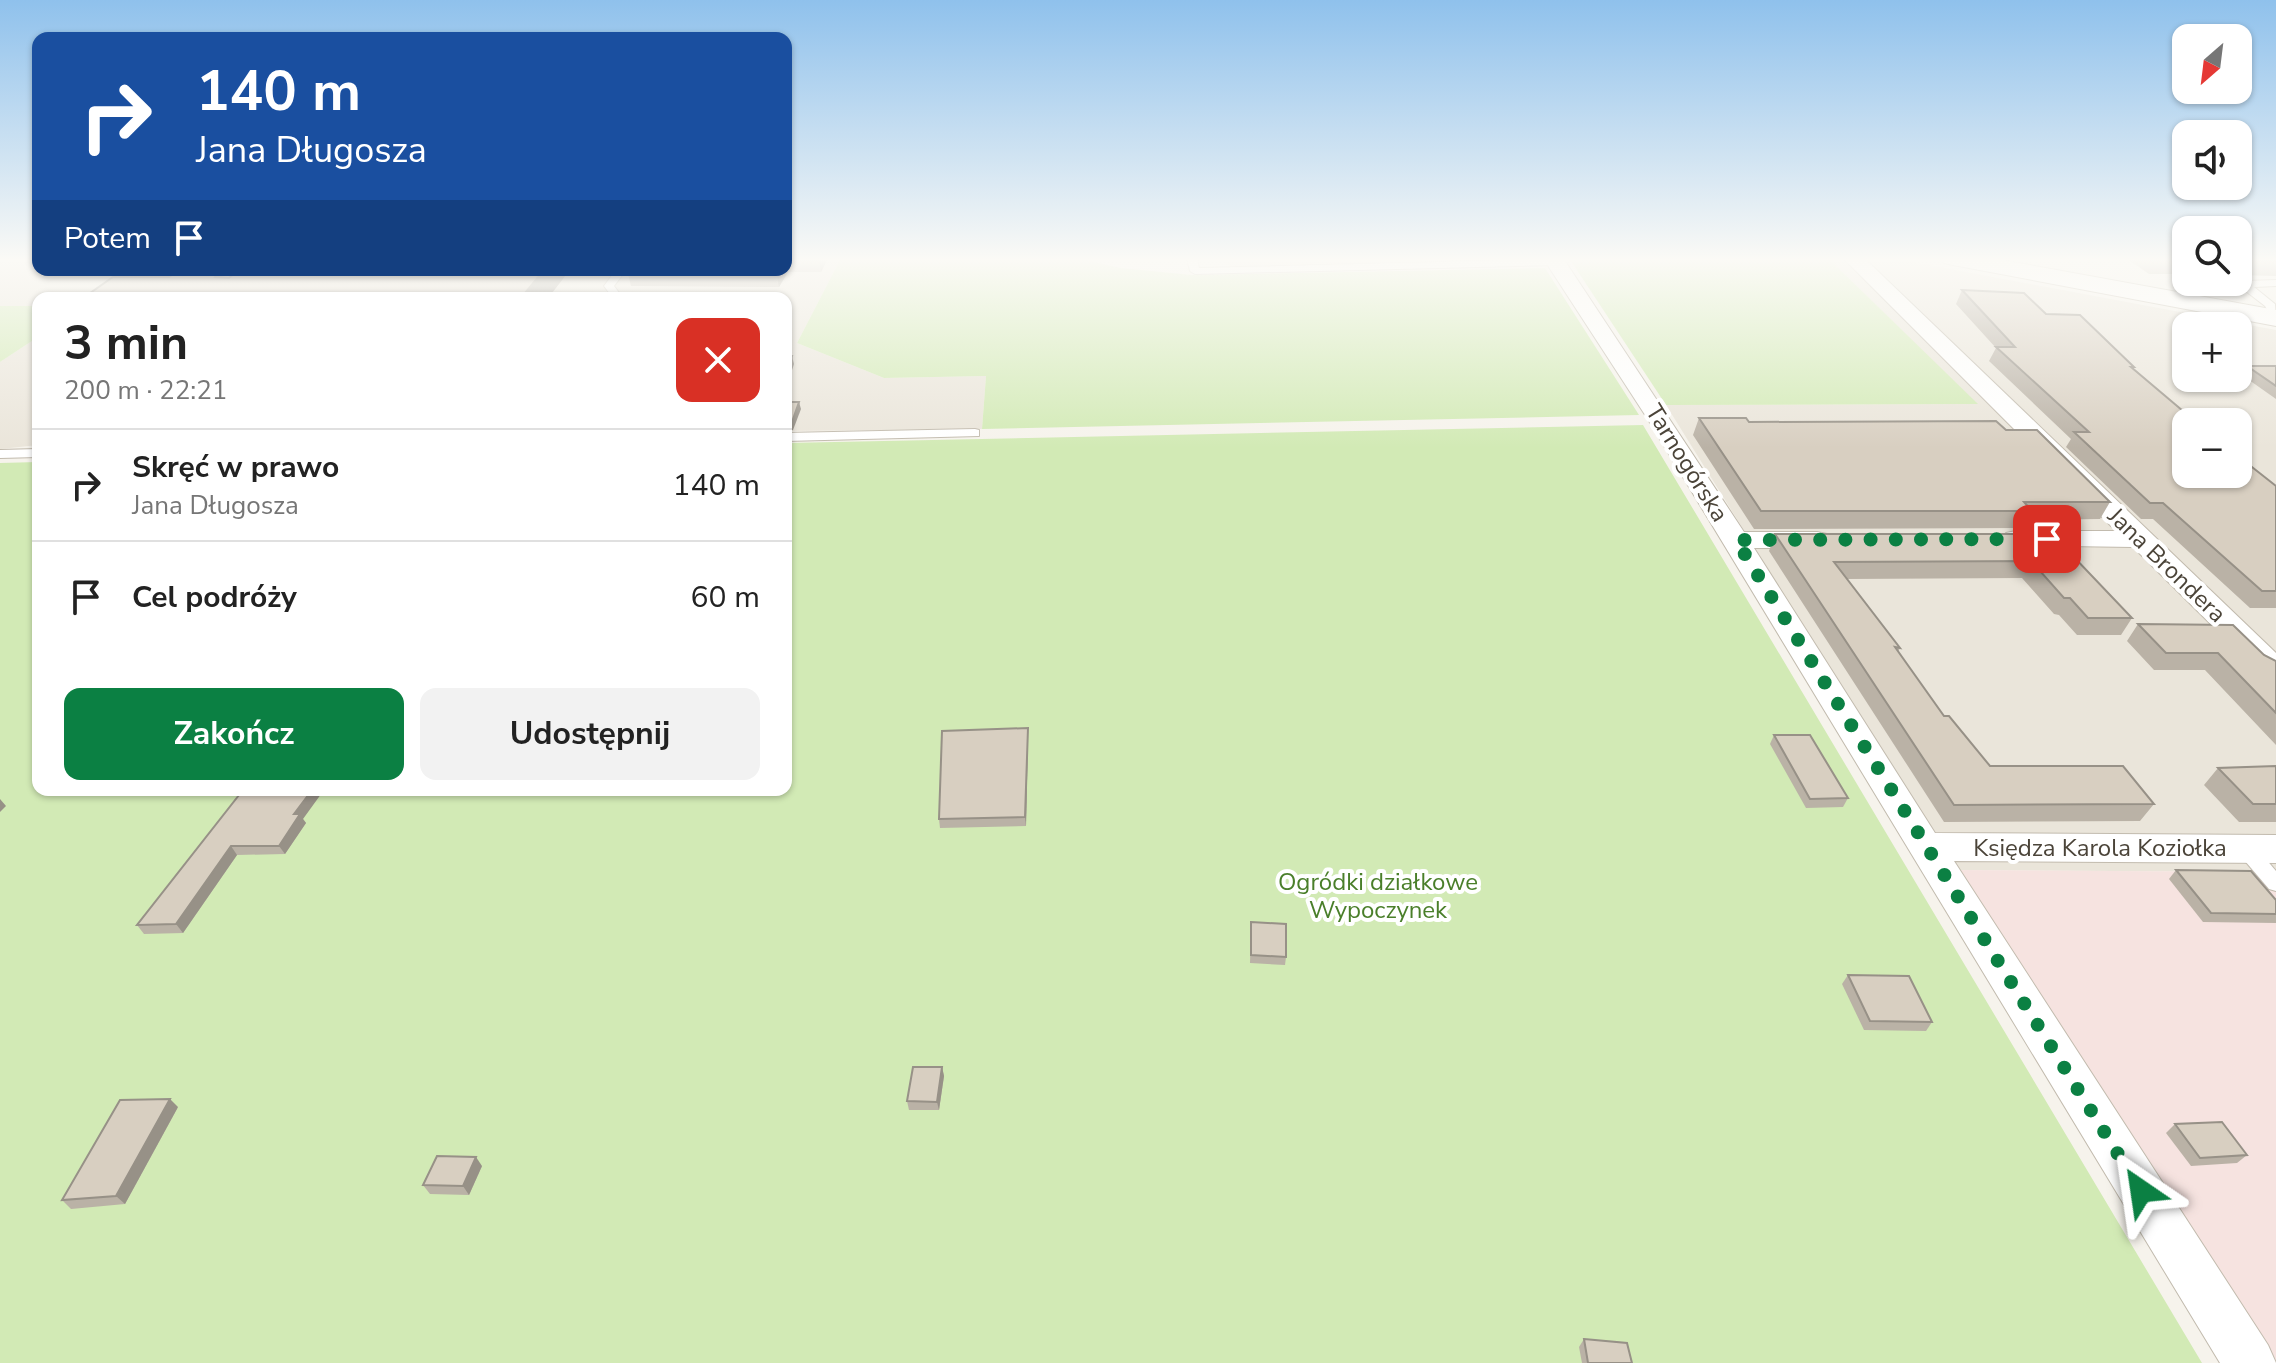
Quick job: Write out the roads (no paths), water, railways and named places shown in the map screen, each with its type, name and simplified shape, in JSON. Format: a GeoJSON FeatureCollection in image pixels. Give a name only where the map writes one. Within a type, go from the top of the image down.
{"type":"FeatureCollection","features":[{"type":"Feature","properties":{"kind":"street","name":"Tarnogórska"},"geometry":{"type":"LineString","coordinates":[[1594,322],[1736,540],[2250,1363]]}},
{"type":"Feature","properties":{"kind":"street","name":"Jana Brondera"},"geometry":{"type":"LineString","coordinates":[[1918,322],[2276,671]]}},
{"type":"Feature","properties":{"kind":"street"},"geometry":{"type":"LineString","coordinates":[[1736,540],[1845,539]]}},
{"type":"Feature","properties":{"kind":"street"},"geometry":{"type":"LineString","coordinates":[[1985,539],[2140,539]]}},
{"type":"Feature","properties":{"kind":"street","name":"Księdza Karola Koziołka"},"geometry":{"type":"LineString","coordinates":[[1925,847],[2261,849]]}},
{"type":"Feature","properties":{"kind":"lane"},"geometry":{"type":"LineString","coordinates":[[792,437],[975,433]]}},
{"type":"Feature","properties":{"kind":"lane"},"geometry":{"type":"LineString","coordinates":[[0,454],[32,453]]}},
{"type":"Feature","properties":{"kind":"lane"},"geometry":{"type":"LineString","coordinates":[[2261,849],[2276,884]]}},
{"type":"Feature","properties":{"kind":"park label","name":"Ogródki działkowe Wypoczynek"},"geometry":{"type":"Point","coordinates":[1378,896]}}]}
